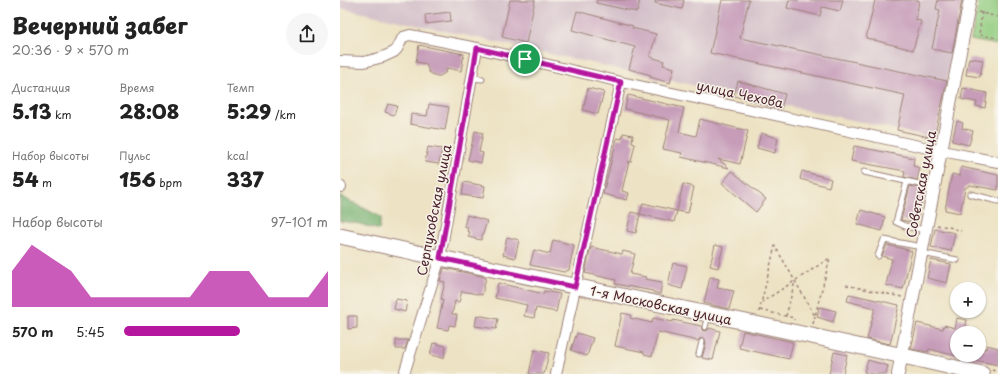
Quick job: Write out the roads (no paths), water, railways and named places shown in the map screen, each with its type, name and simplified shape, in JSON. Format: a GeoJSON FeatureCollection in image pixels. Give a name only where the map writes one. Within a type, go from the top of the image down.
{"type":"FeatureCollection","features":[{"type":"Feature","properties":{"kind":"main road","name":"1-я Московская улица"},"geometry":{"type":"LineString","coordinates":[[340,236],[575,287],[707,321],[902,355],[982,374]]}},
{"type":"Feature","properties":{"kind":"street","name":"Советская улица"},"geometry":{"type":"LineString","coordinates":[[898,374],[969,5]]}},
{"type":"Feature","properties":{"kind":"street","name":"улица Чехова"},"geometry":{"type":"LineString","coordinates":[[340,60],[364,62],[383,57],[394,52],[403,37],[410,35],[477,48],[621,82],[998,162]]}},
{"type":"Feature","properties":{"kind":"street","name":"Серпуховская улица"},"geometry":{"type":"LineString","coordinates":[[404,374],[440,258],[477,78],[477,48]]}},
{"type":"Feature","properties":{"kind":"street"},"geometry":{"type":"LineString","coordinates":[[556,374],[621,82]]}},
{"type":"Feature","properties":{"kind":"lane"},"geometry":{"type":"LineString","coordinates":[[864,172],[934,188]]}},
{"type":"Feature","properties":{"kind":"lane"},"geometry":{"type":"LineString","coordinates":[[907,182],[896,222],[905,226],[927,226]]}},
{"type":"Feature","properties":{"kind":"lane"},"geometry":{"type":"LineString","coordinates":[[970,194],[998,201]]}},
{"type":"Feature","properties":{"kind":"lane"},"geometry":{"type":"LineString","coordinates":[[878,256],[884,240],[957,260]]}},
{"type":"Feature","properties":{"kind":"lane"},"geometry":{"type":"LineString","coordinates":[[699,354],[702,342]]}}]}
